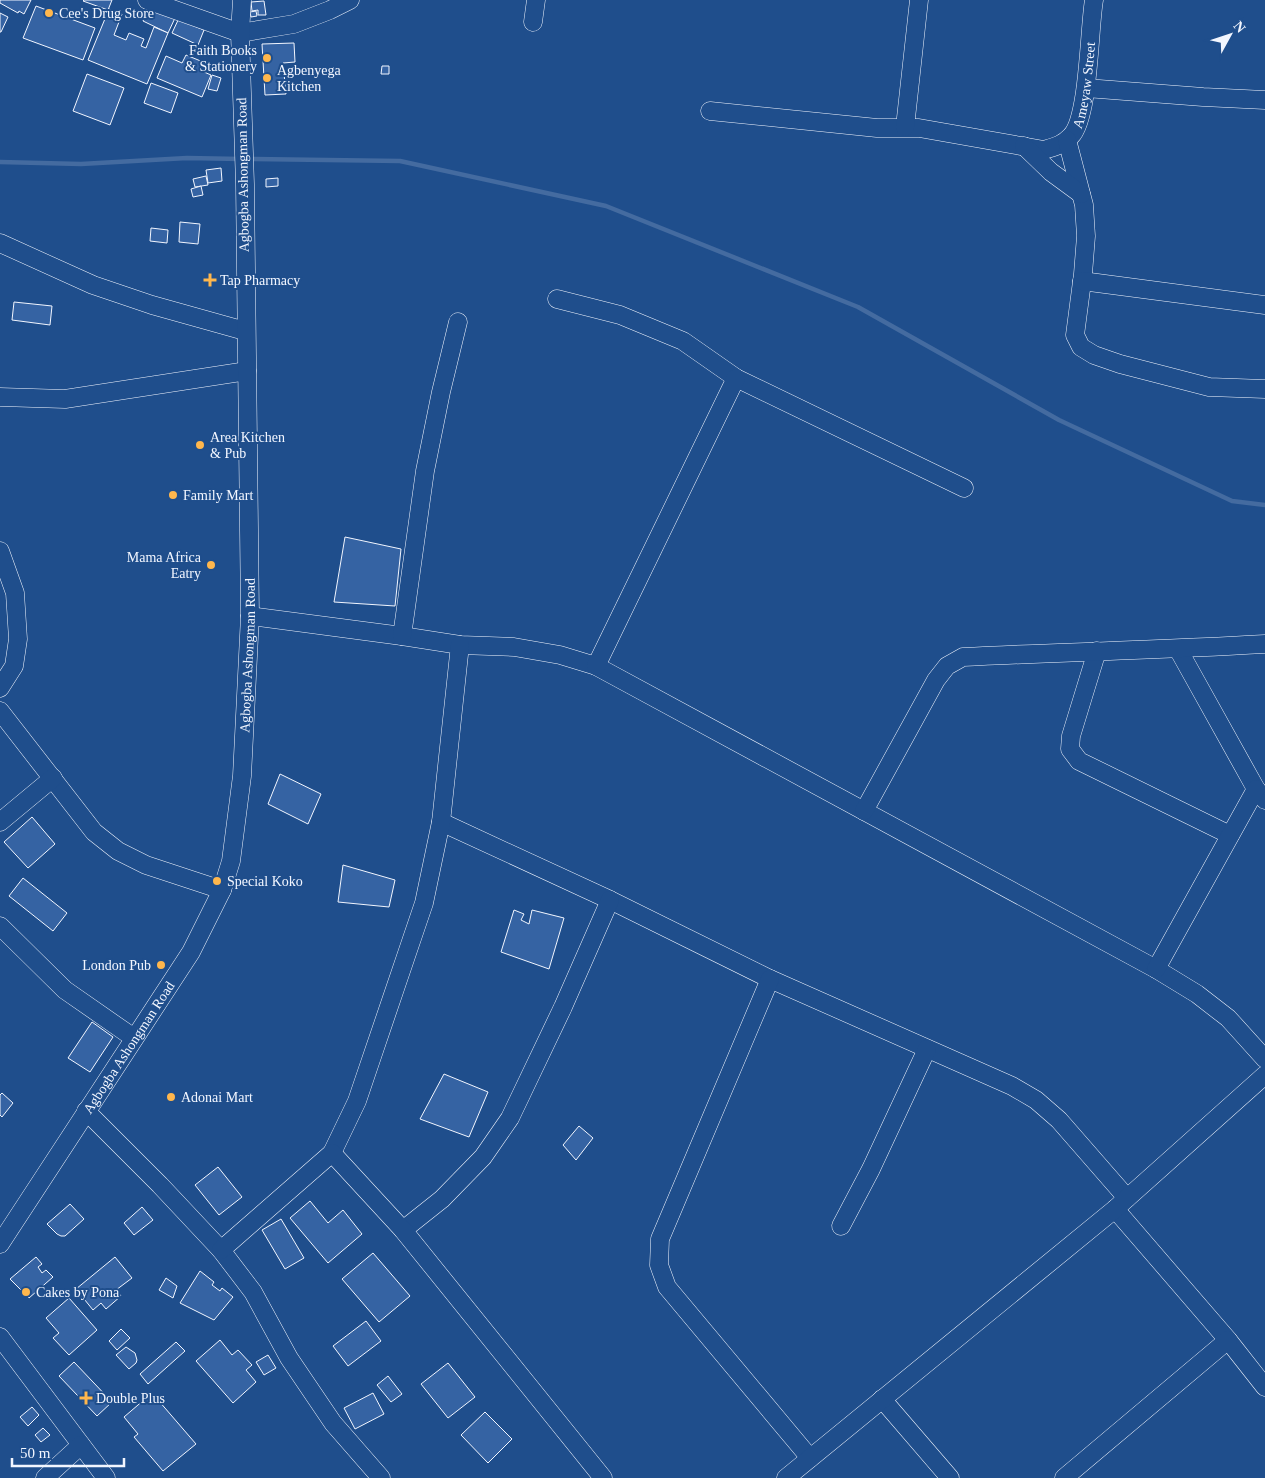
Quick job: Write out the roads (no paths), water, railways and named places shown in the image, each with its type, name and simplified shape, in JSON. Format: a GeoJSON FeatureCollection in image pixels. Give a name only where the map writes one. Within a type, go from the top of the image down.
{"type":"FeatureCollection","features":[{"type":"Feature","properties":{"kind":"street"},"geometry":{"type":"LineString","coordinates":[[147,0],[240,33],[294,24],[350,0]]}},
{"type":"Feature","properties":{"kind":"street","name":"Agbogba Ashongman Road"},"geometry":{"type":"LineString","coordinates":[[0,1244],[191,952],[222,890],[231,861],[242,776],[250,616],[248,371],[245,331],[245,184],[240,33],[242,0]]}},
{"type":"Feature","properties":{"kind":"street"},"geometry":{"type":"LineString","coordinates":[[534,22],[536,0]]}},
{"type":"Feature","properties":{"kind":"street"},"geometry":{"type":"LineString","coordinates":[[905,127],[919,0]]}},
{"type":"Feature","properties":{"kind":"street","name":"Ameyaw Street"},"geometry":{"type":"LineString","coordinates":[[1024,146],[1044,150],[1061,145],[1077,128],[1086,88],[1090,24],[1094,0]]}},
{"type":"Feature","properties":{"kind":"street"},"geometry":{"type":"LineString","coordinates":[[1086,88],[1265,100]]}},
{"type":"Feature","properties":{"kind":"street"},"geometry":{"type":"LineString","coordinates":[[710,111],[868,127],[905,127],[1024,146],[1051,172],[1081,194]]}},
{"type":"Feature","properties":{"kind":"street"},"geometry":{"type":"LineString","coordinates":[[1067,140],[1084,205],[1086,236],[1075,335],[1081,347],[1094,355],[1120,364],[1209,386],[1265,389]]}},
{"type":"Feature","properties":{"kind":"street"},"geometry":{"type":"LineString","coordinates":[[0,243],[93,285],[152,305],[245,331]]}},
{"type":"Feature","properties":{"kind":"street"},"geometry":{"type":"LineString","coordinates":[[1082,281],[1265,305]]}},
{"type":"Feature","properties":{"kind":"street"},"geometry":{"type":"LineString","coordinates":[[557,299],[620,315],[682,341],[736,378],[964,488]]}},
{"type":"Feature","properties":{"kind":"street"},"geometry":{"type":"LineString","coordinates":[[402,636],[425,471],[458,322]]}},
{"type":"Feature","properties":{"kind":"street"},"geometry":{"type":"LineString","coordinates":[[0,397],[65,399],[248,371]]}},
{"type":"Feature","properties":{"kind":"street"},"geometry":{"type":"LineString","coordinates":[[596,666],[736,378]]}},
{"type":"Feature","properties":{"kind":"street"},"geometry":{"type":"LineString","coordinates":[[0,551],[15,593],[18,639],[14,666],[0,688]]}},
{"type":"Feature","properties":{"kind":"street"},"geometry":{"type":"LineString","coordinates":[[250,616],[460,645],[514,647],[560,655],[596,666],[1156,969],[1197,994],[1228,1018],[1265,1059]]}},
{"type":"Feature","properties":{"kind":"street"},"geometry":{"type":"LineString","coordinates":[[864,811],[936,680],[946,666],[962,657],[1265,644]]}},
{"type":"Feature","properties":{"kind":"street"},"geometry":{"type":"LineString","coordinates":[[221,1250],[332,1153],[358,1102],[424,903],[441,822],[460,645]]}},
{"type":"Feature","properties":{"kind":"street"},"geometry":{"type":"LineString","coordinates":[[1156,969],[1230,835],[1260,795],[1178,649]]}},
{"type":"Feature","properties":{"kind":"street"},"geometry":{"type":"LineString","coordinates":[[1097,651],[1071,736],[1070,749],[1079,761],[1230,835]]}},
{"type":"Feature","properties":{"kind":"street"},"geometry":{"type":"LineString","coordinates":[[0,711],[94,832],[118,851],[146,866],[222,890]]}},
{"type":"Feature","properties":{"kind":"street"},"geometry":{"type":"LineString","coordinates":[[0,822],[53,778]]}},
{"type":"Feature","properties":{"kind":"street"},"geometry":{"type":"LineString","coordinates":[[441,822],[610,900],[770,979],[1012,1086],[1036,1100],[1059,1120],[1121,1204],[1265,1387]]}},
{"type":"Feature","properties":{"kind":"street"},"geometry":{"type":"LineString","coordinates":[[403,1230],[442,1199],[483,1157],[510,1118],[563,1007],[610,900]]}},
{"type":"Feature","properties":{"kind":"street"},"geometry":{"type":"LineString","coordinates":[[0,926],[64,990],[134,1038]]}},
{"type":"Feature","properties":{"kind":"street"},"geometry":{"type":"LineString","coordinates":[[770,979],[660,1239],[659,1265],[667,1287],[810,1458]]}},
{"type":"Feature","properties":{"kind":"street"},"geometry":{"type":"LineString","coordinates":[[841,1226],[871,1169],[927,1049]]}},
{"type":"Feature","properties":{"kind":"street"},"geometry":{"type":"LineString","coordinates":[[786,1478],[1121,1204],[1265,1075]]}},
{"type":"Feature","properties":{"kind":"street"},"geometry":{"type":"LineString","coordinates":[[86,1111],[160,1185],[221,1250],[253,1292],[289,1358],[333,1422],[381,1478]]}},
{"type":"Feature","properties":{"kind":"street"},"geometry":{"type":"LineString","coordinates":[[332,1153],[403,1230],[602,1478]]}},
{"type":"Feature","properties":{"kind":"street"},"geometry":{"type":"LineString","coordinates":[[0,1337],[106,1478]]}},
{"type":"Feature","properties":{"kind":"street"},"geometry":{"type":"LineString","coordinates":[[1064,1478],[1228,1340]]}},
{"type":"Feature","properties":{"kind":"street"},"geometry":{"type":"LineString","coordinates":[[882,1399],[950,1478]]}},
{"type":"Feature","properties":{"kind":"street"},"geometry":{"type":"LineString","coordinates":[[45,1478],[81,1445]]}},
{"type":"Feature","properties":{"kind":"waterway"},"geometry":{"type":"LineString","coordinates":[[0,162],[81,164],[187,158],[241,159]]}},
{"type":"Feature","properties":{"kind":"waterway"},"geometry":{"type":"LineString","coordinates":[[249,159],[400,161],[606,206],[858,307],[1059,420],[1232,501],[1265,505]]}},
{"type":"Feature","properties":{"kind":"place","name":"Cee's Drug Store"},"geometry":{"type":"Point","coordinates":[49,13]}},
{"type":"Feature","properties":{"kind":"place","name":"Faith Books & Stationery"},"geometry":{"type":"Point","coordinates":[267,58]}},
{"type":"Feature","properties":{"kind":"place","name":"Agbenyega Kitchen"},"geometry":{"type":"Point","coordinates":[267,78]}},
{"type":"Feature","properties":{"kind":"place","name":"Tap Pharmacy"},"geometry":{"type":"Point","coordinates":[210,280]}},
{"type":"Feature","properties":{"kind":"place","name":"Area Kitchen & Pub"},"geometry":{"type":"Point","coordinates":[200,445]}},
{"type":"Feature","properties":{"kind":"place","name":"Family Mart"},"geometry":{"type":"Point","coordinates":[173,495]}},
{"type":"Feature","properties":{"kind":"place","name":"Mama Africa Eatry"},"geometry":{"type":"Point","coordinates":[211,565]}},
{"type":"Feature","properties":{"kind":"place","name":"Special Koko"},"geometry":{"type":"Point","coordinates":[217,881]}},
{"type":"Feature","properties":{"kind":"place","name":"London Pub"},"geometry":{"type":"Point","coordinates":[161,965]}},
{"type":"Feature","properties":{"kind":"place","name":"Adonai Mart"},"geometry":{"type":"Point","coordinates":[171,1097]}},
{"type":"Feature","properties":{"kind":"place","name":"Cakes by Pona"},"geometry":{"type":"Point","coordinates":[26,1292]}},
{"type":"Feature","properties":{"kind":"place","name":"Double Plus"},"geometry":{"type":"Point","coordinates":[86,1398]}}]}
